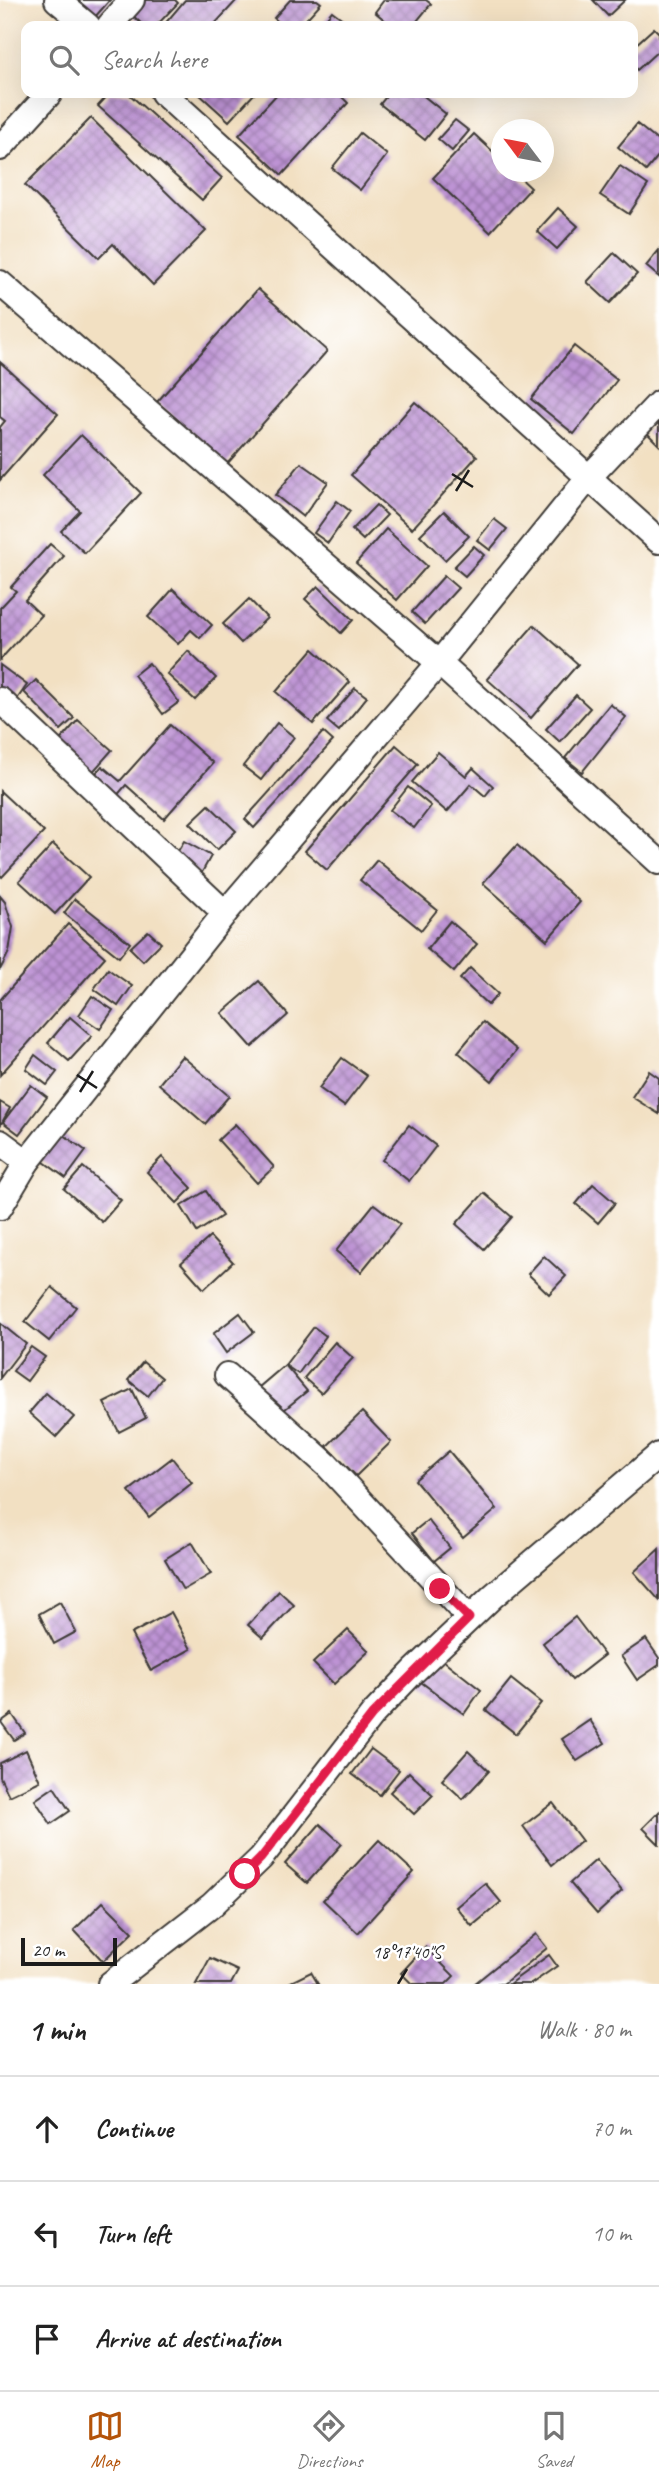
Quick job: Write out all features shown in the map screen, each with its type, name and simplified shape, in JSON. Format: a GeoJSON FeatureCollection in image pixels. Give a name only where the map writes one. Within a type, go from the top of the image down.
{"type":"FeatureCollection","features":[{"type":"Feature","properties":{"kind":"street"},"geometry":{"type":"LineString","coordinates":[[57,0],[82,21]]}},
{"type":"Feature","properties":{"kind":"street"},"geometry":{"type":"LineString","coordinates":[[113,21],[132,0]]}},
{"type":"Feature","properties":{"kind":"street"},"geometry":{"type":"LineString","coordinates":[[0,148],[45,98]]}},
{"type":"Feature","properties":{"kind":"street"},"geometry":{"type":"LineString","coordinates":[[169,98],[659,541]]}},
{"type":"Feature","properties":{"kind":"street"},"geometry":{"type":"LineString","coordinates":[[0,283],[439,663],[659,862]]}},
{"type":"Feature","properties":{"kind":"street"},"geometry":{"type":"LineString","coordinates":[[0,1208],[27,1162],[225,913],[439,663],[590,476],[659,403]]}},
{"type":"Feature","properties":{"kind":"street"},"geometry":{"type":"LineString","coordinates":[[0,700],[225,913]]}},
{"type":"Feature","properties":{"kind":"street"},"geometry":{"type":"LineString","coordinates":[[0,1142],[27,1162]]}},
{"type":"Feature","properties":{"kind":"street"},"geometry":{"type":"LineString","coordinates":[[227,1375],[327,1465],[469,1618]]}},
{"type":"Feature","properties":{"kind":"street"},"geometry":{"type":"LineString","coordinates":[[110,1984],[212,1905],[261,1858],[372,1715],[469,1618],[659,1455]]}},
{"type":"Feature","properties":{"kind":"building"},"geometry":{"type":"Polygon","coordinates":[[[74,0],[110,0],[94,18],[74,0]]]}},
{"type":"Feature","properties":{"kind":"building"},"geometry":{"type":"Polygon","coordinates":[[[138,0],[175,0],[178,3],[161,21],[139,21],[128,11],[138,0]]]}},
{"type":"Feature","properties":{"kind":"building"},"geometry":{"type":"Polygon","coordinates":[[[185,0],[237,0],[218,21],[167,21],[185,0]]]}},
{"type":"Feature","properties":{"kind":"building"},"geometry":{"type":"Polygon","coordinates":[[[290,0],[317,0],[321,3],[305,21],[277,21],[274,18],[290,0]]]}},
{"type":"Feature","properties":{"kind":"building"},"geometry":{"type":"Polygon","coordinates":[[[384,0],[426,0],[431,4],[417,21],[386,21],[375,12],[384,0]]]}},
{"type":"Feature","properties":{"kind":"building"},"geometry":{"type":"Polygon","coordinates":[[[593,0],[625,0],[608,16],[593,0]]]}},
{"type":"Feature","properties":{"kind":"building"},"geometry":{"type":"Polygon","coordinates":[[[332,11],[345,21],[324,21],[332,11]]]}},
{"type":"Feature","properties":{"kind":"building"},"geometry":{"type":"Polygon","coordinates":[[[654,28],[659,33],[659,50],[638,69],[638,42],[654,28]]]}},
{"type":"Feature","properties":{"kind":"building"},"geometry":{"type":"Polygon","coordinates":[[[105,98],[134,98],[222,178],[202,200],[98,106],[105,98]]]}},
{"type":"Feature","properties":{"kind":"building"},"geometry":{"type":"Polygon","coordinates":[[[204,98],[250,98],[229,121],[204,98]]]}},
{"type":"Feature","properties":{"kind":"building"},"geometry":{"type":"Polygon","coordinates":[[[273,98],[343,98],[348,103],[282,175],[239,135],[273,98]]]}},
{"type":"Feature","properties":{"kind":"building"},"geometry":{"type":"Polygon","coordinates":[[[385,98],[426,98],[446,114],[425,140],[380,104],[385,98]]]}},
{"type":"Feature","properties":{"kind":"building"},"geometry":{"type":"Polygon","coordinates":[[[91,118],[206,231],[153,285],[113,244],[99,258],[25,185],[91,118]]]}},
{"type":"Feature","properties":{"kind":"building"},"geometry":{"type":"Polygon","coordinates":[[[455,120],[469,131],[452,151],[438,139],[455,120]]]}},
{"type":"Feature","properties":{"kind":"building"},"geometry":{"type":"Polygon","coordinates":[[[637,124],[659,142],[659,155],[646,171],[618,147],[637,124]]]}},
{"type":"Feature","properties":{"kind":"building"},"geometry":{"type":"Polygon","coordinates":[[[360,133],[387,155],[360,190],[332,168],[360,133]]]}},
{"type":"Feature","properties":{"kind":"building"},"geometry":{"type":"Polygon","coordinates":[[[474,134],[491,150],[491,182],[525,182],[531,188],[490,232],[433,178],[474,134]]]}},
{"type":"Feature","properties":{"kind":"building"},"geometry":{"type":"Polygon","coordinates":[[[620,166],[648,185],[629,214],[600,195],[620,166]]]}},
{"type":"Feature","properties":{"kind":"building"},"geometry":{"type":"Polygon","coordinates":[[[558,208],[578,226],[557,249],[537,231],[558,208]]]}},
{"type":"Feature","properties":{"kind":"building"},"geometry":{"type":"Polygon","coordinates":[[[659,250],[659,277],[646,266],[659,250]]]}},
{"type":"Feature","properties":{"kind":"building"},"geometry":{"type":"Polygon","coordinates":[[[614,253],[637,274],[610,303],[587,282],[614,253]]]}},
{"type":"Feature","properties":{"kind":"building"},"geometry":{"type":"Polygon","coordinates":[[[258,289],[327,351],[227,464],[157,402],[258,289]]]}},
{"type":"Feature","properties":{"kind":"building"},"geometry":{"type":"Polygon","coordinates":[[[574,346],[617,380],[574,434],[531,399],[574,346]]]}},
{"type":"Feature","properties":{"kind":"building"},"geometry":{"type":"Polygon","coordinates":[[[0,362],[58,414],[0,480],[0,427],[5,421],[0,417],[0,362]]]}},
{"type":"Feature","properties":{"kind":"building"},"geometry":{"type":"Polygon","coordinates":[[[415,402],[477,456],[412,529],[351,475],[415,402]]]}},
{"type":"Feature","properties":{"kind":"building"},"geometry":{"type":"Polygon","coordinates":[[[659,419],[659,445],[646,432],[659,419]]]}},
{"type":"Feature","properties":{"kind":"building"},"geometry":{"type":"Polygon","coordinates":[[[81,435],[141,493],[85,553],[61,531],[80,511],[43,475],[81,435]]]}},
{"type":"Feature","properties":{"kind":"building"},"geometry":{"type":"Polygon","coordinates":[[[301,463],[328,482],[303,517],[275,495],[301,463]]]}},
{"type":"Feature","properties":{"kind":"building"},"geometry":{"type":"Polygon","coordinates":[[[337,501],[350,511],[328,543],[314,533],[337,501]]]}},
{"type":"Feature","properties":{"kind":"building"},"geometry":{"type":"Polygon","coordinates":[[[376,505],[387,515],[363,540],[352,530],[376,505]]]}},
{"type":"Feature","properties":{"kind":"building"},"geometry":{"type":"Polygon","coordinates":[[[444,511],[469,536],[445,560],[420,535],[444,511]]]}},
{"type":"Feature","properties":{"kind":"building"},"geometry":{"type":"Polygon","coordinates":[[[494,519],[507,529],[490,550],[477,540],[494,519]]]}},
{"type":"Feature","properties":{"kind":"building"},"geometry":{"type":"Polygon","coordinates":[[[386,529],[427,566],[397,600],[356,563],[386,529]]]}},
{"type":"Feature","properties":{"kind":"building"},"geometry":{"type":"Polygon","coordinates":[[[50,544],[64,556],[25,600],[41,615],[0,660],[0,608],[16,591],[11,587],[50,544]]]}},
{"type":"Feature","properties":{"kind":"building"},"geometry":{"type":"Polygon","coordinates":[[[474,546],[484,555],[465,576],[454,567],[474,546]]]}},
{"type":"Feature","properties":{"kind":"building"},"geometry":{"type":"Polygon","coordinates":[[[444,576],[458,588],[425,624],[412,612],[444,576]]]}},
{"type":"Feature","properties":{"kind":"building"},"geometry":{"type":"Polygon","coordinates":[[[318,586],[353,620],[341,633],[305,599],[318,586]]]}},
{"type":"Feature","properties":{"kind":"building"},"geometry":{"type":"Polygon","coordinates":[[[173,589],[212,625],[200,638],[191,630],[178,644],[148,617],[173,589]]]}},
{"type":"Feature","properties":{"kind":"building"},"geometry":{"type":"Polygon","coordinates":[[[249,599],[267,618],[241,643],[223,624],[249,599]]]}},
{"type":"Feature","properties":{"kind":"building"},"geometry":{"type":"Polygon","coordinates":[[[534,625],[578,664],[531,718],[487,679],[534,625]]]}},
{"type":"Feature","properties":{"kind":"building"},"geometry":{"type":"Polygon","coordinates":[[[313,649],[350,682],[313,724],[276,692],[313,649]]]}},
{"type":"Feature","properties":{"kind":"building"},"geometry":{"type":"Polygon","coordinates":[[[188,651],[216,678],[195,700],[167,674],[188,651]]]}},
{"type":"Feature","properties":{"kind":"building"},"geometry":{"type":"Polygon","coordinates":[[[149,663],[179,702],[163,714],[134,675],[149,663]]]}},
{"type":"Feature","properties":{"kind":"building"},"geometry":{"type":"Polygon","coordinates":[[[0,665],[27,685],[15,702],[0,691],[0,665]]]}},
{"type":"Feature","properties":{"kind":"building"},"geometry":{"type":"Polygon","coordinates":[[[36,680],[74,718],[61,730],[24,692],[36,680]]]}},
{"type":"Feature","properties":{"kind":"building"},"geometry":{"type":"Polygon","coordinates":[[[355,688],[367,697],[339,731],[327,721],[355,688]]]}},
{"type":"Feature","properties":{"kind":"building"},"geometry":{"type":"Polygon","coordinates":[[[576,695],[590,708],[560,742],[546,729],[576,695]]]}},
{"type":"Feature","properties":{"kind":"building"},"geometry":{"type":"Polygon","coordinates":[[[610,704],[626,717],[582,772],[565,758],[610,704]]]}},
{"type":"Feature","properties":{"kind":"building"},"geometry":{"type":"Polygon","coordinates":[[[78,720],[112,750],[89,776],[56,745],[78,720]]]}},
{"type":"Feature","properties":{"kind":"building"},"geometry":{"type":"Polygon","coordinates":[[[277,723],[294,737],[261,780],[243,766],[277,723]]]}},
{"type":"Feature","properties":{"kind":"building"},"geometry":{"type":"Polygon","coordinates":[[[170,725],[213,763],[164,819],[126,785],[115,798],[92,778],[102,766],[120,781],[170,725]]]}},
{"type":"Feature","properties":{"kind":"building"},"geometry":{"type":"Polygon","coordinates":[[[323,732],[333,741],[254,828],[245,819],[323,732]]]}},
{"type":"Feature","properties":{"kind":"building"},"geometry":{"type":"Polygon","coordinates":[[[396,745],[418,764],[327,870],[305,851],[396,745]]]}},
{"type":"Feature","properties":{"kind":"building"},"geometry":{"type":"Polygon","coordinates":[[[438,752],[466,776],[473,768],[493,786],[485,796],[471,784],[447,812],[412,782],[438,752]]]}},
{"type":"Feature","properties":{"kind":"building"},"geometry":{"type":"Polygon","coordinates":[[[408,787],[431,806],[414,828],[390,810],[408,787]]]}},
{"type":"Feature","properties":{"kind":"building"},"geometry":{"type":"Polygon","coordinates":[[[0,791],[44,832],[2,877],[0,875],[0,791]]]}},
{"type":"Feature","properties":{"kind":"building"},"geometry":{"type":"Polygon","coordinates":[[[209,805],[236,831],[217,850],[190,823],[209,805]]]}},
{"type":"Feature","properties":{"kind":"building"},"geometry":{"type":"Polygon","coordinates":[[[184,841],[211,856],[201,874],[174,858],[184,841]]]}},
{"type":"Feature","properties":{"kind":"building"},"geometry":{"type":"Polygon","coordinates":[[[53,844],[89,877],[55,914],[19,881],[53,844]]]}},
{"type":"Feature","properties":{"kind":"building"},"geometry":{"type":"Polygon","coordinates":[[[517,845],[580,902],[547,940],[483,883],[517,845]]]}},
{"type":"Feature","properties":{"kind":"building"},"geometry":{"type":"Polygon","coordinates":[[[377,860],[437,910],[421,930],[360,880],[377,860]]]}},
{"type":"Feature","properties":{"kind":"building"},"geometry":{"type":"Polygon","coordinates":[[[0,896],[5,902],[13,927],[9,952],[0,970],[0,896]]]}},
{"type":"Feature","properties":{"kind":"building"},"geometry":{"type":"Polygon","coordinates":[[[75,899],[130,943],[119,957],[64,913],[75,899]]]}},
{"type":"Feature","properties":{"kind":"building"},"geometry":{"type":"Polygon","coordinates":[[[450,921],[477,944],[454,972],[427,949],[450,921]]]}},
{"type":"Feature","properties":{"kind":"building"},"geometry":{"type":"Polygon","coordinates":[[[68,924],[105,957],[0,1075],[0,1000],[68,924]]]}},
{"type":"Feature","properties":{"kind":"building"},"geometry":{"type":"Polygon","coordinates":[[[148,931],[161,943],[143,961],[130,948],[148,931]]]}},
{"type":"Feature","properties":{"kind":"building"},"geometry":{"type":"Polygon","coordinates":[[[470,968],[498,994],[488,1005],[460,979],[470,968]]]}},
{"type":"Feature","properties":{"kind":"building"},"geometry":{"type":"Polygon","coordinates":[[[108,969],[132,986],[118,1006],[94,989],[108,969]]]}},
{"type":"Feature","properties":{"kind":"building"},"geometry":{"type":"Polygon","coordinates":[[[259,981],[288,1015],[252,1047],[222,1013],[259,981]]]}},
{"type":"Feature","properties":{"kind":"building"},"geometry":{"type":"Polygon","coordinates":[[[92,996],[113,1010],[100,1029],[79,1015],[92,996]]]}},
{"type":"Feature","properties":{"kind":"building"},"geometry":{"type":"Polygon","coordinates":[[[70,1017],[92,1036],[69,1061],[48,1043],[70,1017]]]}},
{"type":"Feature","properties":{"kind":"building"},"geometry":{"type":"Polygon","coordinates":[[[483,1022],[517,1050],[492,1081],[458,1052],[483,1022]]]}},
{"type":"Feature","properties":{"kind":"building"},"geometry":{"type":"Polygon","coordinates":[[[35,1055],[57,1072],[47,1085],[26,1069],[35,1055]]]}},
{"type":"Feature","properties":{"kind":"building"},"geometry":{"type":"Polygon","coordinates":[[[182,1056],[229,1096],[205,1124],[159,1084],[182,1056]]]}},
{"type":"Feature","properties":{"kind":"building"},"geometry":{"type":"Polygon","coordinates":[[[342,1058],[367,1076],[344,1106],[319,1088],[342,1058]]]}},
{"type":"Feature","properties":{"kind":"building"},"geometry":{"type":"Polygon","coordinates":[[[649,1071],[659,1078],[659,1114],[632,1097],[649,1071]]]}},
{"type":"Feature","properties":{"kind":"building"},"geometry":{"type":"Polygon","coordinates":[[[31,1085],[47,1097],[19,1134],[3,1122],[31,1085]]]}},
{"type":"Feature","properties":{"kind":"building"},"geometry":{"type":"Polygon","coordinates":[[[0,1102],[10,1108],[0,1126],[0,1102]]]}},
{"type":"Feature","properties":{"kind":"building"},"geometry":{"type":"Polygon","coordinates":[[[235,1124],[274,1167],[257,1183],[218,1140],[235,1124]]]}},
{"type":"Feature","properties":{"kind":"building"},"geometry":{"type":"Polygon","coordinates":[[[409,1125],[436,1146],[409,1181],[382,1160],[409,1125]]]}},
{"type":"Feature","properties":{"kind":"building"},"geometry":{"type":"Polygon","coordinates":[[[60,1132],[86,1151],[66,1178],[40,1159],[60,1132]]]}},
{"type":"Feature","properties":{"kind":"building"},"geometry":{"type":"Polygon","coordinates":[[[162,1157],[192,1188],[177,1203],[147,1172],[162,1157]]]}},
{"type":"Feature","properties":{"kind":"building"},"geometry":{"type":"Polygon","coordinates":[[[83,1167],[121,1200],[102,1222],[64,1189],[83,1167]]]}},
{"type":"Feature","properties":{"kind":"building"},"geometry":{"type":"Polygon","coordinates":[[[593,1184],[615,1203],[598,1223],[576,1204],[593,1184]]]}},
{"type":"Feature","properties":{"kind":"building"},"geometry":{"type":"Polygon","coordinates":[[[206,1191],[222,1216],[197,1232],[181,1206],[206,1191]]]}},
{"type":"Feature","properties":{"kind":"building"},"geometry":{"type":"Polygon","coordinates":[[[484,1193],[512,1217],[484,1249],[456,1224],[484,1193]]]}},
{"type":"Feature","properties":{"kind":"building"},"geometry":{"type":"Polygon","coordinates":[[[374,1204],[400,1224],[361,1272],[336,1251],[374,1204]]]}},
{"type":"Feature","properties":{"kind":"building"},"geometry":{"type":"Polygon","coordinates":[[[210,1237],[233,1262],[204,1289],[181,1263],[210,1237]]]}},
{"type":"Feature","properties":{"kind":"building"},"geometry":{"type":"Polygon","coordinates":[[[544,1256],[566,1276],[549,1294],[528,1274],[544,1256]]]}},
{"type":"Feature","properties":{"kind":"building"},"geometry":{"type":"Polygon","coordinates":[[[52,1287],[76,1307],[49,1341],[25,1322],[52,1287]]]}},
{"type":"Feature","properties":{"kind":"building"},"geometry":{"type":"Polygon","coordinates":[[[240,1313],[254,1332],[226,1353],[213,1334],[240,1313]]]}},
{"type":"Feature","properties":{"kind":"building"},"geometry":{"type":"Polygon","coordinates":[[[0,1323],[26,1344],[0,1378],[0,1323]]]}},
{"type":"Feature","properties":{"kind":"building"},"geometry":{"type":"Polygon","coordinates":[[[314,1327],[326,1336],[298,1374],[285,1365],[314,1327]]]}},
{"type":"Feature","properties":{"kind":"building"},"geometry":{"type":"Polygon","coordinates":[[[335,1342],[353,1358],[321,1393],[304,1378],[335,1342]]]}},
{"type":"Feature","properties":{"kind":"building"},"geometry":{"type":"Polygon","coordinates":[[[31,1347],[45,1357],[27,1381],[13,1371],[31,1347]]]}},
{"type":"Feature","properties":{"kind":"building"},"geometry":{"type":"Polygon","coordinates":[[[143,1362],[162,1378],[148,1396],[128,1380],[143,1362]]]}},
{"type":"Feature","properties":{"kind":"building"},"geometry":{"type":"Polygon","coordinates":[[[285,1365],[307,1391],[279,1414],[258,1388],[285,1365]]]}},
{"type":"Feature","properties":{"kind":"building"},"geometry":{"type":"Polygon","coordinates":[[[132,1389],[146,1418],[119,1432],[104,1403],[132,1389]]]}},
{"type":"Feature","properties":{"kind":"building"},"geometry":{"type":"Polygon","coordinates":[[[46,1393],[74,1417],[56,1437],[29,1413],[46,1393]]]}},
{"type":"Feature","properties":{"kind":"building"},"geometry":{"type":"Polygon","coordinates":[[[362,1412],[391,1442],[356,1476],[327,1446],[362,1412]]]}},
{"type":"Feature","properties":{"kind":"building"},"geometry":{"type":"Polygon","coordinates":[[[449,1451],[497,1509],[463,1538],[415,1480],[449,1451]]]}},
{"type":"Feature","properties":{"kind":"building"},"geometry":{"type":"Polygon","coordinates":[[[172,1458],[192,1483],[149,1517],[129,1491],[172,1458]]]}},
{"type":"Feature","properties":{"kind":"building"},"geometry":{"type":"Polygon","coordinates":[[[428,1520],[450,1548],[434,1561],[412,1533],[428,1520]]]}},
{"type":"Feature","properties":{"kind":"building"},"geometry":{"type":"Polygon","coordinates":[[[192,1542],[211,1574],[183,1590],[165,1559],[192,1542]]]}},
{"type":"Feature","properties":{"kind":"building"},"geometry":{"type":"Polygon","coordinates":[[[659,1549],[659,1600],[634,1572],[659,1549]]]}},
{"type":"Feature","properties":{"kind":"building"},"geometry":{"type":"Polygon","coordinates":[[[279,1591],[294,1605],[263,1638],[248,1625],[279,1591]]]}},
{"type":"Feature","properties":{"kind":"building"},"geometry":{"type":"Polygon","coordinates":[[[60,1602],[76,1632],[54,1644],[39,1614],[60,1602]]]}},
{"type":"Feature","properties":{"kind":"building"},"geometry":{"type":"Polygon","coordinates":[[[171,1612],[191,1649],[151,1671],[131,1634],[171,1612]]]}},
{"type":"Feature","properties":{"kind":"building"},"geometry":{"type":"Polygon","coordinates":[[[575,1617],[604,1655],[572,1680],[543,1643],[575,1617]]]}},
{"type":"Feature","properties":{"kind":"building"},"geometry":{"type":"Polygon","coordinates":[[[348,1630],[369,1651],[334,1684],[313,1663],[348,1630]]]}},
{"type":"Feature","properties":{"kind":"building"},"geometry":{"type":"Polygon","coordinates":[[[646,1639],[659,1658],[659,1665],[637,1680],[621,1656],[646,1639]]]}},
{"type":"Feature","properties":{"kind":"building"},"geometry":{"type":"Polygon","coordinates":[[[439,1657],[481,1690],[464,1714],[421,1682],[439,1657]]]}},
{"type":"Feature","properties":{"kind":"building"},"geometry":{"type":"Polygon","coordinates":[[[511,1679],[541,1703],[516,1734],[486,1710],[511,1679]]]}},
{"type":"Feature","properties":{"kind":"building"},"geometry":{"type":"Polygon","coordinates":[[[12,1714],[25,1733],[14,1740],[1,1722],[12,1714]]]}},
{"type":"Feature","properties":{"kind":"building"},"geometry":{"type":"Polygon","coordinates":[[[590,1720],[605,1743],[577,1761],[562,1739],[590,1720]]]}},
{"type":"Feature","properties":{"kind":"building"},"geometry":{"type":"Polygon","coordinates":[[[371,1749],[399,1770],[380,1795],[352,1774],[371,1749]]]}},
{"type":"Feature","properties":{"kind":"building"},"geometry":{"type":"Polygon","coordinates":[[[26,1750],[40,1781],[9,1796],[0,1777],[0,1763],[26,1750]]]}},
{"type":"Feature","properties":{"kind":"building"},"geometry":{"type":"Polygon","coordinates":[[[468,1751],[489,1771],[463,1799],[442,1780],[468,1751]]]}},
{"type":"Feature","properties":{"kind":"building"},"geometry":{"type":"Polygon","coordinates":[[[409,1772],[433,1795],[414,1814],[390,1792],[409,1772]]]}},
{"type":"Feature","properties":{"kind":"building"},"geometry":{"type":"Polygon","coordinates":[[[54,1787],[70,1811],[51,1824],[35,1800],[54,1787]]]}},
{"type":"Feature","properties":{"kind":"building"},"geometry":{"type":"Polygon","coordinates":[[[553,1803],[582,1841],[552,1865],[523,1826],[553,1803]]]}},
{"type":"Feature","properties":{"kind":"building"},"geometry":{"type":"Polygon","coordinates":[[[659,1812],[659,1844],[643,1828],[659,1812]]]}},
{"type":"Feature","properties":{"kind":"building"},"geometry":{"type":"Polygon","coordinates":[[[320,1824],[342,1844],[307,1883],[285,1864],[320,1824]]]}},
{"type":"Feature","properties":{"kind":"building"},"geometry":{"type":"Polygon","coordinates":[[[379,1840],[414,1872],[358,1933],[323,1900],[379,1840]]]}},
{"type":"Feature","properties":{"kind":"building"},"geometry":{"type":"Polygon","coordinates":[[[596,1860],[622,1891],[597,1914],[570,1883],[596,1860]]]}},
{"type":"Feature","properties":{"kind":"building"},"geometry":{"type":"Polygon","coordinates":[[[485,1883],[501,1902],[472,1926],[456,1907],[485,1883]]]}},
{"type":"Feature","properties":{"kind":"building"},"geometry":{"type":"Polygon","coordinates":[[[103,1902],[133,1932],[103,1961],[74,1930],[103,1902]]]}},
{"type":"Feature","properties":{"kind":"building"},"geometry":{"type":"Polygon","coordinates":[[[536,1934],[547,1948],[503,1984],[474,1984],[536,1934]]]}},
{"type":"Feature","properties":{"kind":"building"},"geometry":{"type":"Polygon","coordinates":[[[425,1947],[454,1976],[446,1984],[412,1984],[401,1973],[425,1947]]]}},
{"type":"Feature","properties":{"kind":"building"},"geometry":{"type":"Polygon","coordinates":[[[549,1955],[557,1966],[531,1984],[509,1984],[549,1955]]]}},
{"type":"Feature","properties":{"kind":"building"},"geometry":{"type":"Polygon","coordinates":[[[210,1958],[238,1971],[231,1984],[196,1984],[210,1958]]]}},
{"type":"Feature","properties":{"kind":"building"},"geometry":{"type":"Polygon","coordinates":[[[311,1972],[318,1984],[287,1984],[311,1972]]]}},
{"type":"Feature","properties":{"kind":"route"},"geometry":{"type":"LineString","coordinates":[[245,1874],[261,1858],[372,1715],[469,1618],[440,1589]]}}]}
